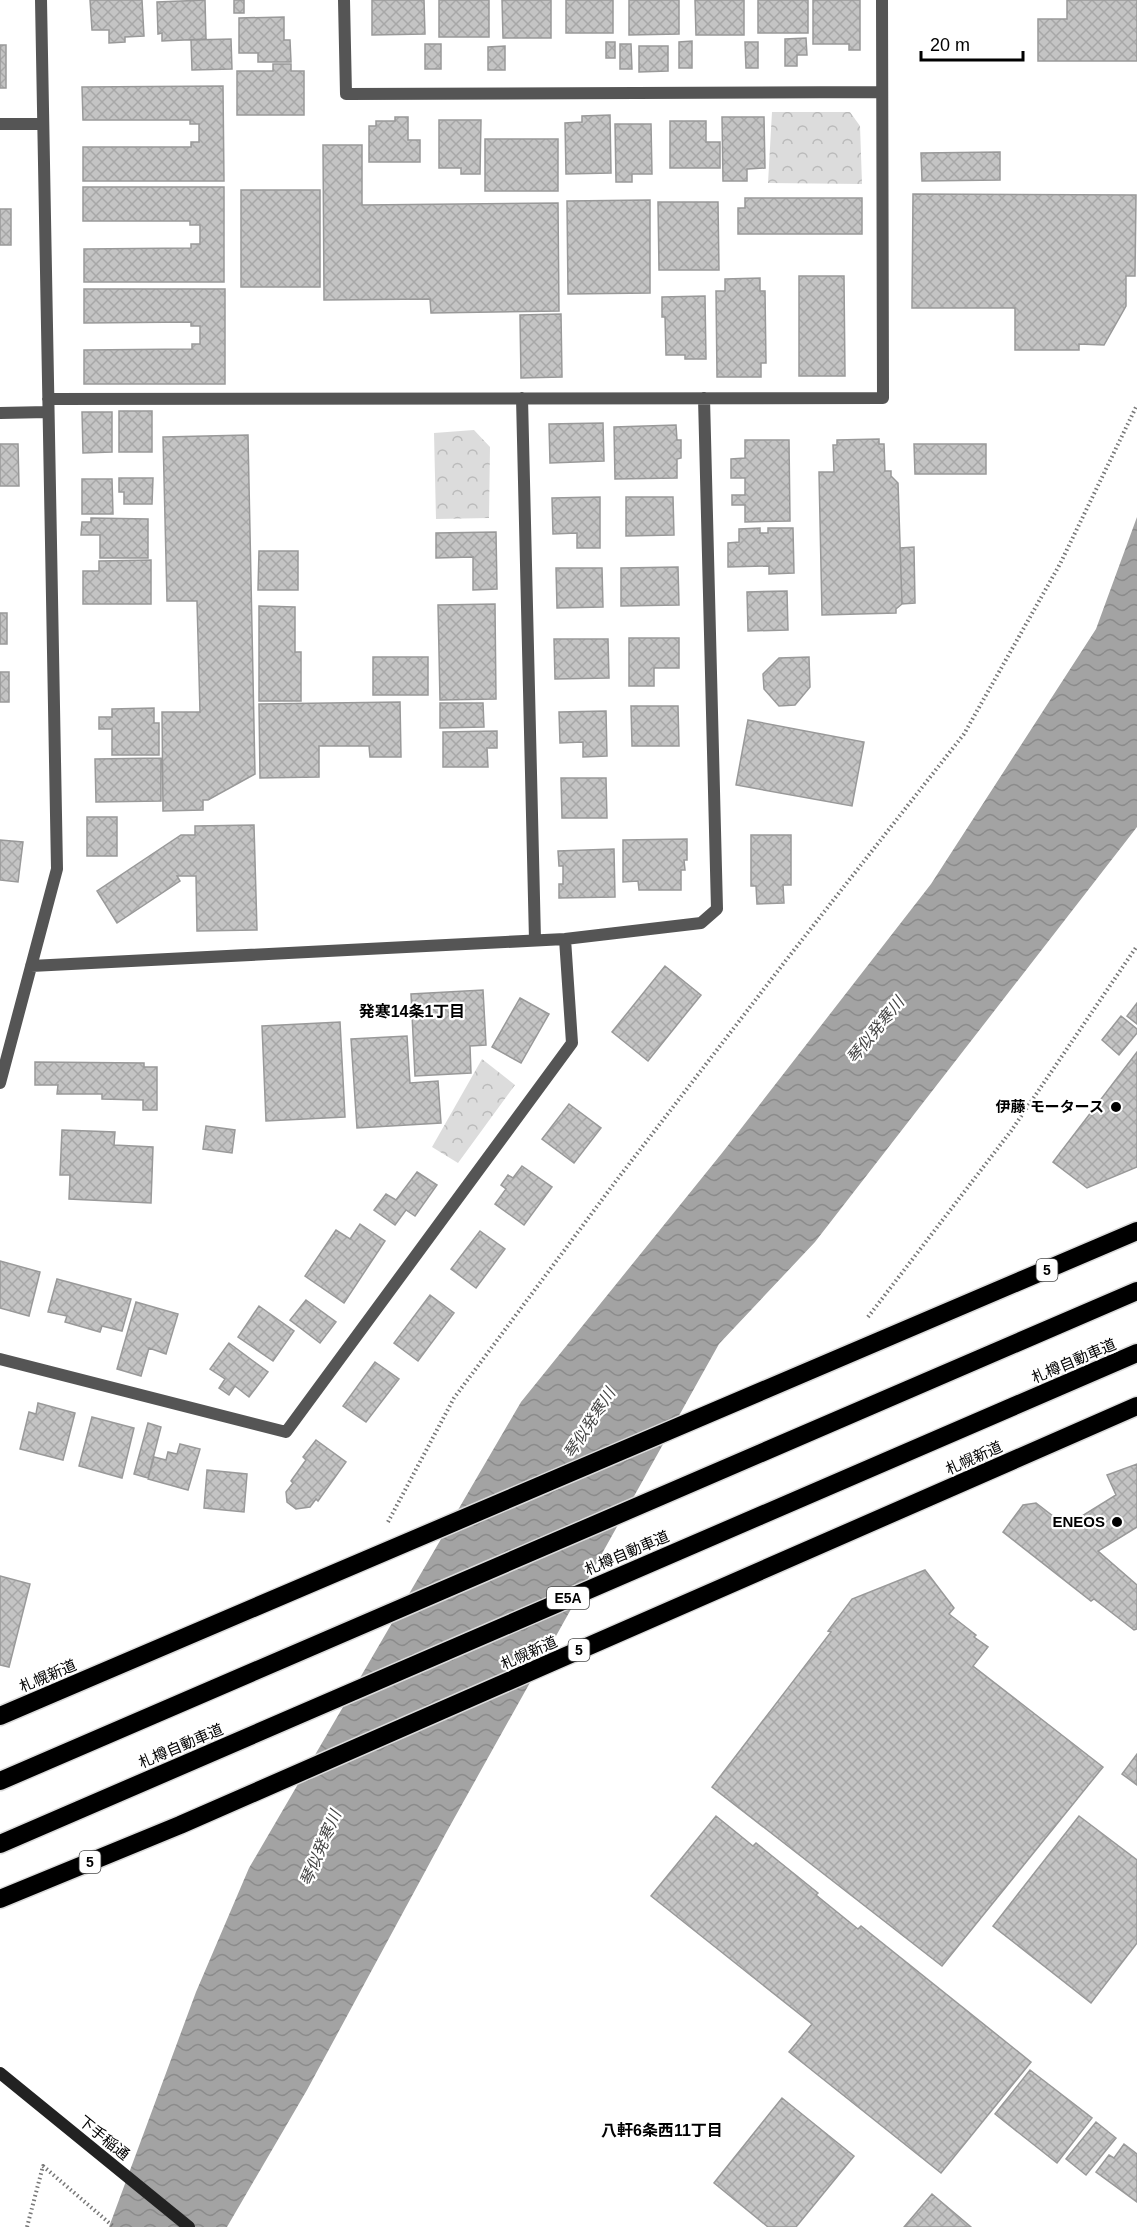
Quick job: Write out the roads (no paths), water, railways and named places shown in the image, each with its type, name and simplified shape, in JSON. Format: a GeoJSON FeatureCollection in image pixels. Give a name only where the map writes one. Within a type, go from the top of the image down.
{"type":"FeatureCollection","features":[{"type":"Feature","properties":{"kind":"highway","name":"札幌新道"},"geometry":{"type":"LineString","coordinates":[[0,1716],[1137,1231]]}},
{"type":"Feature","properties":{"kind":"highway"},"geometry":{"type":"LineString","coordinates":[[0,1781],[1137,1291]]}},
{"type":"Feature","properties":{"kind":"highway","name":"札樽自動車道"},"geometry":{"type":"LineString","coordinates":[[0,1844],[1137,1353]]}},
{"type":"Feature","properties":{"kind":"highway","name":"札幌新道"},"geometry":{"type":"LineString","coordinates":[[0,1899],[180,1825],[1137,1406]]}},
{"type":"Feature","properties":{"kind":"main road","name":"下手稲通"},"geometry":{"type":"LineString","coordinates":[[0,2073],[189,2227]]}},
{"type":"Feature","properties":{"kind":"street"},"geometry":{"type":"LineString","coordinates":[[0,1083],[57,869],[41,0]]}},
{"type":"Feature","properties":{"kind":"street"},"geometry":{"type":"LineString","coordinates":[[344,0],[346,94],[882,92]]}},
{"type":"Feature","properties":{"kind":"street"},"geometry":{"type":"LineString","coordinates":[[48,399],[883,398],[882,0]]}},
{"type":"Feature","properties":{"kind":"street"},"geometry":{"type":"LineString","coordinates":[[0,124],[43,124]]}},
{"type":"Feature","properties":{"kind":"street"},"geometry":{"type":"LineString","coordinates":[[522,398],[535,940]]}},
{"type":"Feature","properties":{"kind":"street"},"geometry":{"type":"LineString","coordinates":[[31,966],[565,939],[701,923],[717,909],[704,398]]}},
{"type":"Feature","properties":{"kind":"street"},"geometry":{"type":"LineString","coordinates":[[0,413],[48,412]]}},
{"type":"Feature","properties":{"kind":"street"},"geometry":{"type":"LineString","coordinates":[[0,1359],[286,1432],[572,1043],[565,939]]}},
{"type":"Feature","properties":{"kind":"water","name":"琴似発寒川"},"geometry":{"type":"Polygon","coordinates":[[[1137,517],[1137,827],[815,1242],[719,1344],[446,1833],[307,2090],[227,2227],[109,2227],[196,1992],[249,1868],[521,1402],[722,1153],[931,884],[1096,629],[1137,517]]]}},
{"type":"Feature","properties":{"kind":"place","name":"伊藤 モータース"},"geometry":{"type":"Point","coordinates":[1116,1107]}},
{"type":"Feature","properties":{"kind":"place","name":"ENEOS"},"geometry":{"type":"Point","coordinates":[1117,1522]}},
{"type":"Feature","properties":{"kind":"district","name":"発寒14条1丁目"},"geometry":{"type":"Point","coordinates":[412,1011]}},
{"type":"Feature","properties":{"kind":"district","name":"八軒6条西11丁目"},"geometry":{"type":"Point","coordinates":[662,2130]}}]}
